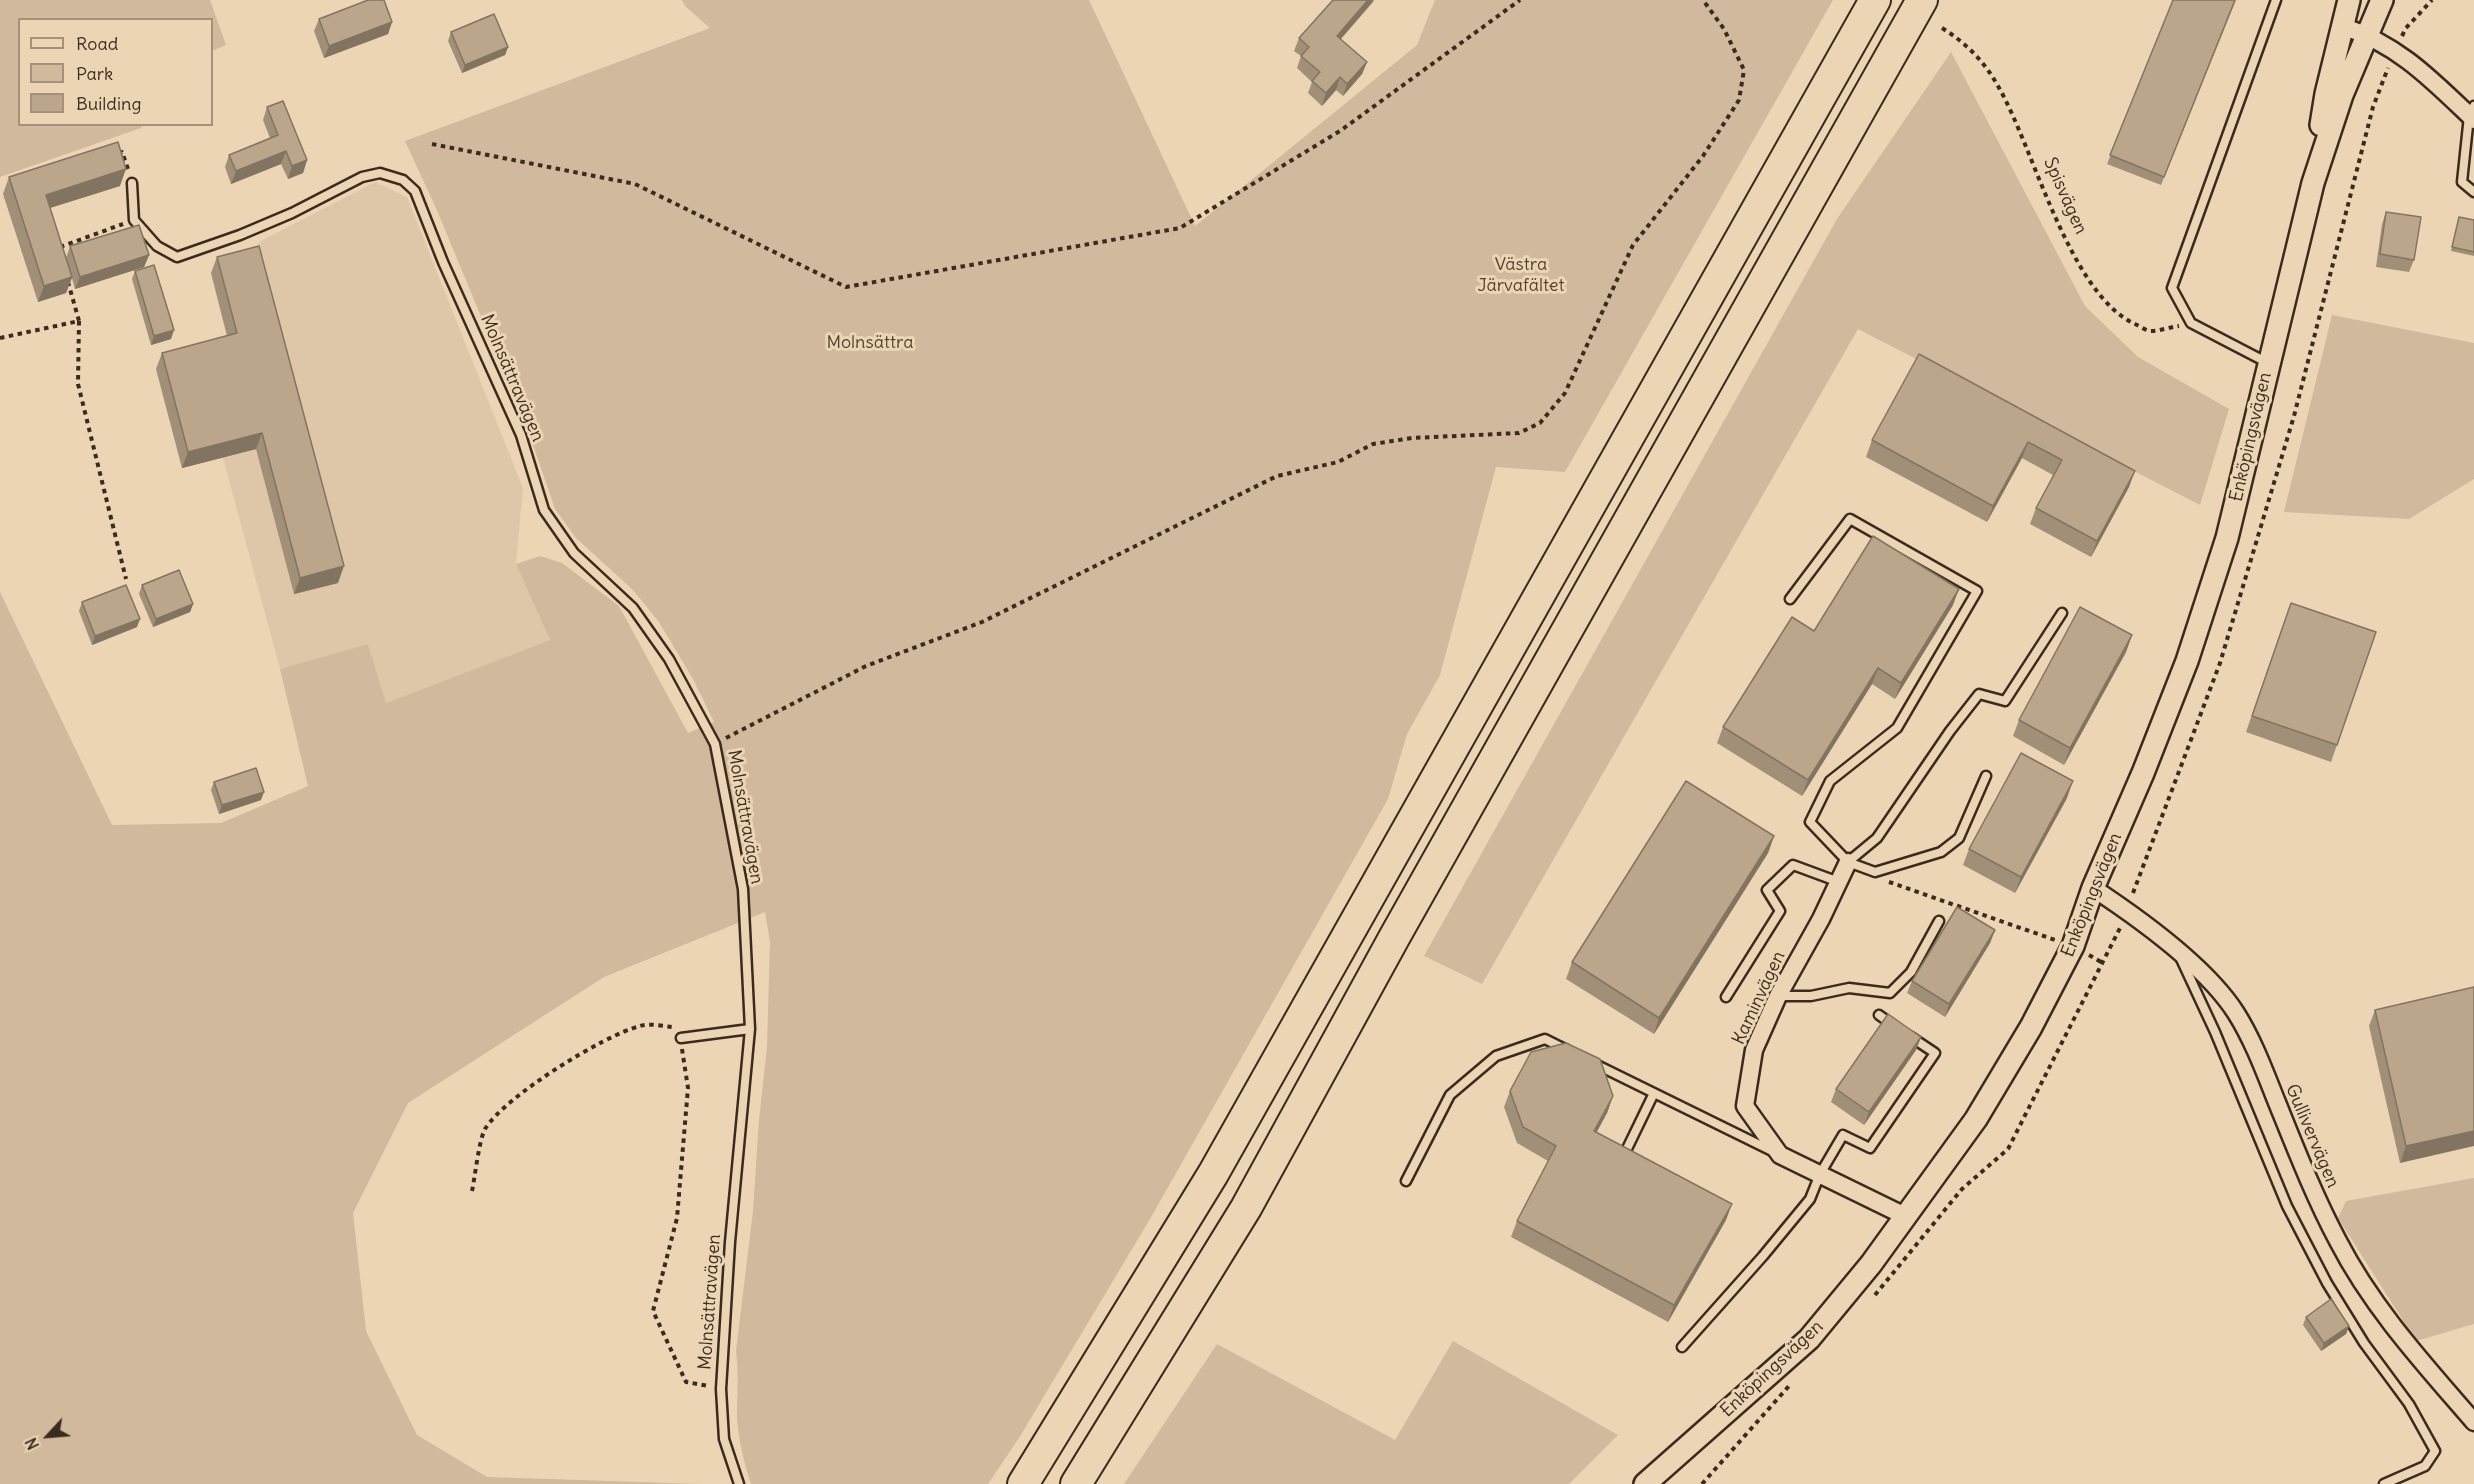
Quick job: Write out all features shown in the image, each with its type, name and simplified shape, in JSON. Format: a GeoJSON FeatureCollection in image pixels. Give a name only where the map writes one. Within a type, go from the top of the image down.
{"type":"FeatureCollection","features":[{"type":"Feature","properties":{"kind":"highway"},"geometry":{"type":"LineString","coordinates":[[1023,1484],[1213,1174],[1875,0]]}},
{"type":"Feature","properties":{"kind":"highway"},"geometry":{"type":"LineString","coordinates":[[1076,1484],[1246,1208],[1430,874],[1922,0]]}},
{"type":"Feature","properties":{"kind":"street","name":"Enköpingsvägen"},"geometry":{"type":"LineString","coordinates":[[2313,183],[2326,94],[2349,0]]}},
{"type":"Feature","properties":{"kind":"street","name":"Enköpingsvägen"},"geometry":{"type":"LineString","coordinates":[[1645,1484],[1809,1339],[1871,1264],[1976,1119],[2031,1027],[2073,946],[2093,888],[2143,773],[2187,661],[2227,538],[2313,183],[2342,95],[2382,0]]}},
{"type":"Feature","properties":{"kind":"street"},"geometry":{"type":"LineString","coordinates":[[2342,26],[2367,34],[2395,50],[2472,114]]}},
{"type":"Feature","properties":{"kind":"street","name":"Kaminvägen"},"geometry":{"type":"LineString","coordinates":[[1848,862],[1778,996],[1754,1050],[1745,1106],[1780,1155],[1905,1216]]}},
{"type":"Feature","properties":{"kind":"street","name":"Gullivervägen"},"geometry":{"type":"LineString","coordinates":[[2093,888],[2127,910],[2201,971],[2236,1012],[2255,1049],[2311,1186],[2338,1242],[2364,1287],[2390,1324],[2474,1422]]}},
{"type":"Feature","properties":{"kind":"lane"},"geometry":{"type":"LineString","coordinates":[[2268,363],[2191,323],[2172,288],[2276,0]]}},
{"type":"Feature","properties":{"kind":"lane"},"geometry":{"type":"LineString","coordinates":[[2472,114],[2462,182],[2474,192]]}},
{"type":"Feature","properties":{"kind":"lane","name":"Molnsättravägen"},"geometry":{"type":"LineString","coordinates":[[134,220],[157,246],[177,256],[193,252],[292,213],[362,177],[380,173],[403,180],[415,191],[443,262],[521,435],[544,510],[574,554],[633,608],[669,659],[715,744],[743,889],[750,1029],[730,1242],[721,1389],[724,1439],[739,1484]]}},
{"type":"Feature","properties":{"kind":"lane"},"geometry":{"type":"LineString","coordinates":[[132,183],[134,220]]}},
{"type":"Feature","properties":{"kind":"lane"},"geometry":{"type":"LineString","coordinates":[[1790,599],[1850,519],[1977,591],[1897,728],[1830,781],[1810,822],[1848,862],[1875,872],[1941,852],[1959,838],[1986,776]]}},
{"type":"Feature","properties":{"kind":"lane"},"geometry":{"type":"LineString","coordinates":[[1848,862],[1877,838],[1950,731],[1979,694],[2005,701],[2062,614]]}},
{"type":"Feature","properties":{"kind":"lane"},"geometry":{"type":"LineString","coordinates":[[1726,998],[1780,911],[1767,890],[1793,865],[1839,882]]}},
{"type":"Feature","properties":{"kind":"lane"},"geometry":{"type":"LineString","coordinates":[[1778,996],[1811,996],[1849,988],[1890,993],[1911,972],[1939,921]]}},
{"type":"Feature","properties":{"kind":"lane"},"geometry":{"type":"LineString","coordinates":[[2179,953],[2215,1032],[2287,1206],[2364,1343],[2409,1404],[2435,1451],[2425,1466],[2384,1484]]}},
{"type":"Feature","properties":{"kind":"lane"},"geometry":{"type":"LineString","coordinates":[[1879,1016],[1898,1028]]}},
{"type":"Feature","properties":{"kind":"lane"},"geometry":{"type":"LineString","coordinates":[[681,1038],[750,1029]]}},
{"type":"Feature","properties":{"kind":"lane"},"geometry":{"type":"LineString","coordinates":[[1682,1347],[1810,1199],[1820,1174],[1843,1135],[1870,1148],[1935,1053],[1907,1034]]}},
{"type":"Feature","properties":{"kind":"lane"},"geometry":{"type":"LineString","coordinates":[[1406,1181],[1450,1095],[1496,1056],[1545,1039],[1575,1054]]}},
{"type":"Feature","properties":{"kind":"lane"},"geometry":{"type":"LineString","coordinates":[[1584,1059],[1780,1155]]}},
{"type":"Feature","properties":{"kind":"lane"},"geometry":{"type":"LineString","coordinates":[[1624,1155],[1654,1093]]}},
{"type":"Feature","properties":{"kind":"path"},"geometry":{"type":"LineString","coordinates":[[432,144],[635,184],[846,287],[1180,228],[1340,131],[1520,0]]}},
{"type":"Feature","properties":{"kind":"path"},"geometry":{"type":"LineString","coordinates":[[715,744],[866,666],[982,622],[1277,476],[1338,462],[1373,444],[1412,438],[1519,433],[1540,423],[1565,393],[1633,245],[1703,156],[1739,100],[1744,70],[1724,29],[1703,0]]}},
{"type":"Feature","properties":{"kind":"path"},"geometry":{"type":"LineString","coordinates":[[2127,910],[2220,663],[2294,416],[2373,107],[2406,28],[2432,0]]}},
{"type":"Feature","properties":{"kind":"path","name":"Spisvägen"},"geometry":{"type":"LineString","coordinates":[[1942,28],[1963,41],[1981,60],[1999,87],[2076,261],[2097,293],[2124,319],[2150,331],[2191,323]]}},
{"type":"Feature","properties":{"kind":"path"},"geometry":{"type":"LineString","coordinates":[[111,156],[122,152],[132,183]]}},
{"type":"Feature","properties":{"kind":"path"},"geometry":{"type":"LineString","coordinates":[[61,258],[58,248],[134,220]]}},
{"type":"Feature","properties":{"kind":"path"},"geometry":{"type":"LineString","coordinates":[[67,279],[79,321],[78,384],[126,579]]}},
{"type":"Feature","properties":{"kind":"path"},"geometry":{"type":"LineString","coordinates":[[0,338],[79,321]]}},
{"type":"Feature","properties":{"kind":"path"},"geometry":{"type":"LineString","coordinates":[[1887,882],[2052,939]]}},
{"type":"Feature","properties":{"kind":"path"},"geometry":{"type":"LineString","coordinates":[[472,1191],[484,1130],[505,1106],[552,1070],[599,1044],[641,1025],[672,1027],[681,1038],[688,1088],[677,1218],[653,1311],[686,1382],[721,1389]]}},
{"type":"Feature","properties":{"kind":"shaded area"},"geometry":{"type":"Polygon","coordinates":[[[375,182],[407,197],[523,488],[516,564],[550,640],[386,703],[368,644],[280,669],[223,458],[182,468],[156,369],[231,349],[211,273],[253,262],[259,242],[375,182]]]}},
{"type":"Feature","properties":{"kind":"green space"},"geometry":{"type":"Polygon","coordinates":[[[0,0],[210,0],[226,45],[213,51],[213,18],[18,18],[18,126],[142,126],[0,177],[0,0]]]}},
{"type":"Feature","properties":{"kind":"green space"},"geometry":{"type":"Polygon","coordinates":[[[682,0],[1089,0],[1195,226],[1417,45],[1435,0],[1833,0],[1565,472],[1496,467],[1440,675],[1407,734],[1388,799],[1150,1219],[1019,1438],[988,1484],[751,1484],[738,1425],[736,1351],[753,1211],[767,1047],[770,942],[765,912],[604,977],[408,1103],[353,1213],[366,1331],[417,1435],[487,1477],[701,1484],[0,1484],[0,592],[112,825],[221,823],[308,786],[280,669],[368,644],[386,703],[550,640],[516,564],[540,556],[562,563],[619,606],[688,733],[714,722],[693,679],[659,622],[633,590],[576,538],[555,509],[527,427],[436,208],[405,141],[710,28],[685,6],[682,0]]]}},
{"type":"Feature","properties":{"kind":"green space"},"geometry":{"type":"Polygon","coordinates":[[[1951,52],[2085,306],[2138,357],[2229,409],[2200,505],[1858,329],[1482,984],[1424,956],[1837,219],[1951,52]]]}},
{"type":"Feature","properties":{"kind":"green space"},"geometry":{"type":"Polygon","coordinates":[[[2332,315],[2474,343],[2474,479],[2409,519],[2284,512],[2332,315]]]}},
{"type":"Feature","properties":{"kind":"green space"},"geometry":{"type":"Polygon","coordinates":[[[2474,1178],[2474,1324],[2416,1341],[2338,1218],[2346,1201],[2474,1178]]]}},
{"type":"Feature","properties":{"kind":"green space"},"geometry":{"type":"Polygon","coordinates":[[[1453,1341],[1618,1435],[1569,1484],[1124,1484],[1217,1344],[1395,1440],[1453,1341]]]}},
{"type":"Feature","properties":{"kind":"building"},"geometry":{"type":"Polygon","coordinates":[[[368,0],[384,0],[392,22],[329,46],[319,19],[368,0]]]}},
{"type":"Feature","properties":{"kind":"building"},"geometry":{"type":"Polygon","coordinates":[[[1333,0],[1368,0],[1337,36],[1367,62],[1347,84],[1340,77],[1326,93],[1312,81],[1320,72],[1301,56],[1309,47],[1299,38],[1333,0]]]}},
{"type":"Feature","properties":{"kind":"building"},"geometry":{"type":"Polygon","coordinates":[[[2173,0],[2235,0],[2164,177],[2110,155],[2173,0]]]}},
{"type":"Feature","properties":{"kind":"building"},"geometry":{"type":"Polygon","coordinates":[[[494,14],[508,47],[465,65],[451,32],[494,14]]]}},
{"type":"Feature","properties":{"kind":"building"},"geometry":{"type":"Polygon","coordinates":[[[283,101],[307,160],[292,166],[286,151],[236,171],[229,155],[278,135],[267,107],[283,101]]]}},
{"type":"Feature","properties":{"kind":"building"},"geometry":{"type":"Polygon","coordinates":[[[118,142],[126,169],[46,195],[72,277],[44,286],[9,177],[118,142]]]}},
{"type":"Feature","properties":{"kind":"building"},"geometry":{"type":"Polygon","coordinates":[[[2386,212],[2421,217],[2414,260],[2380,254],[2386,212]]]}},
{"type":"Feature","properties":{"kind":"building"},"geometry":{"type":"Polygon","coordinates":[[[2459,217],[2474,220],[2474,252],[2452,247],[2459,217]]]}},
{"type":"Feature","properties":{"kind":"building"},"geometry":{"type":"Polygon","coordinates":[[[139,225],[149,255],[80,277],[70,246],[139,225]]]}},
{"type":"Feature","properties":{"kind":"building"},"geometry":{"type":"Polygon","coordinates":[[[259,246],[344,566],[300,578],[262,433],[188,452],[162,353],[237,333],[217,257],[259,246]]]}},
{"type":"Feature","properties":{"kind":"building"},"geometry":{"type":"Polygon","coordinates":[[[154,265],[174,330],[154,336],[135,271],[154,265]]]}},
{"type":"Feature","properties":{"kind":"building"},"geometry":{"type":"Polygon","coordinates":[[[1919,354],[2135,471],[2097,541],[2036,508],[2062,460],[2028,442],[1993,506],[1872,440],[1919,354]]]}},
{"type":"Feature","properties":{"kind":"building"},"geometry":{"type":"Polygon","coordinates":[[[1873,536],[1959,589],[1901,683],[1878,668],[1808,780],[1723,727],[1792,617],[1814,631],[1873,536]]]}},
{"type":"Feature","properties":{"kind":"building"},"geometry":{"type":"Polygon","coordinates":[[[179,570],[193,604],[156,619],[142,585],[179,570]]]}},
{"type":"Feature","properties":{"kind":"building"},"geometry":{"type":"Polygon","coordinates":[[[126,585],[140,619],[95,636],[82,602],[126,585]]]}},
{"type":"Feature","properties":{"kind":"building"},"geometry":{"type":"Polygon","coordinates":[[[2291,603],[2376,632],[2337,745],[2252,716],[2291,603]]]}},
{"type":"Feature","properties":{"kind":"building"},"geometry":{"type":"Polygon","coordinates":[[[2080,607],[2132,635],[2070,748],[2019,720],[2080,607]]]}},
{"type":"Feature","properties":{"kind":"building"},"geometry":{"type":"Polygon","coordinates":[[[2021,753],[2073,781],[2021,877],[1969,849],[2021,753]]]}},
{"type":"Feature","properties":{"kind":"building"},"geometry":{"type":"Polygon","coordinates":[[[256,768],[264,792],[222,805],[214,782],[256,768]]]}},
{"type":"Feature","properties":{"kind":"building"},"geometry":{"type":"Polygon","coordinates":[[[1686,781],[1774,836],[1659,1018],[1572,962],[1686,781]]]}},
{"type":"Feature","properties":{"kind":"building"},"geometry":{"type":"Polygon","coordinates":[[[1957,907],[1995,930],[1949,1004],[1912,981],[1957,907]]]}},
{"type":"Feature","properties":{"kind":"building"},"geometry":{"type":"Polygon","coordinates":[[[2474,987],[2474,1131],[2406,1146],[2375,1010],[2474,987]]]}},
{"type":"Feature","properties":{"kind":"building"},"geometry":{"type":"Polygon","coordinates":[[[1888,1014],[1921,1037],[1869,1112],[1836,1089],[1888,1014]]]}},
{"type":"Feature","properties":{"kind":"building"},"geometry":{"type":"Polygon","coordinates":[[[1566,1043],[1600,1059],[1613,1096],[1594,1131],[1732,1204],[1674,1305],[1517,1221],[1556,1146],[1523,1127],[1510,1091],[1531,1052],[1566,1043]]]}},
{"type":"Feature","properties":{"kind":"building"},"geometry":{"type":"Polygon","coordinates":[[[2331,1299],[2349,1326],[2324,1343],[2306,1317],[2331,1299]]]}},
{"type":"Feature","properties":{"kind":"park label","name":"Västra Järvafältet"},"geometry":{"type":"Point","coordinates":[1521,275]}},
{"type":"Feature","properties":{"kind":"park label","name":"Molnsättra"},"geometry":{"type":"Point","coordinates":[870,343]}}]}
